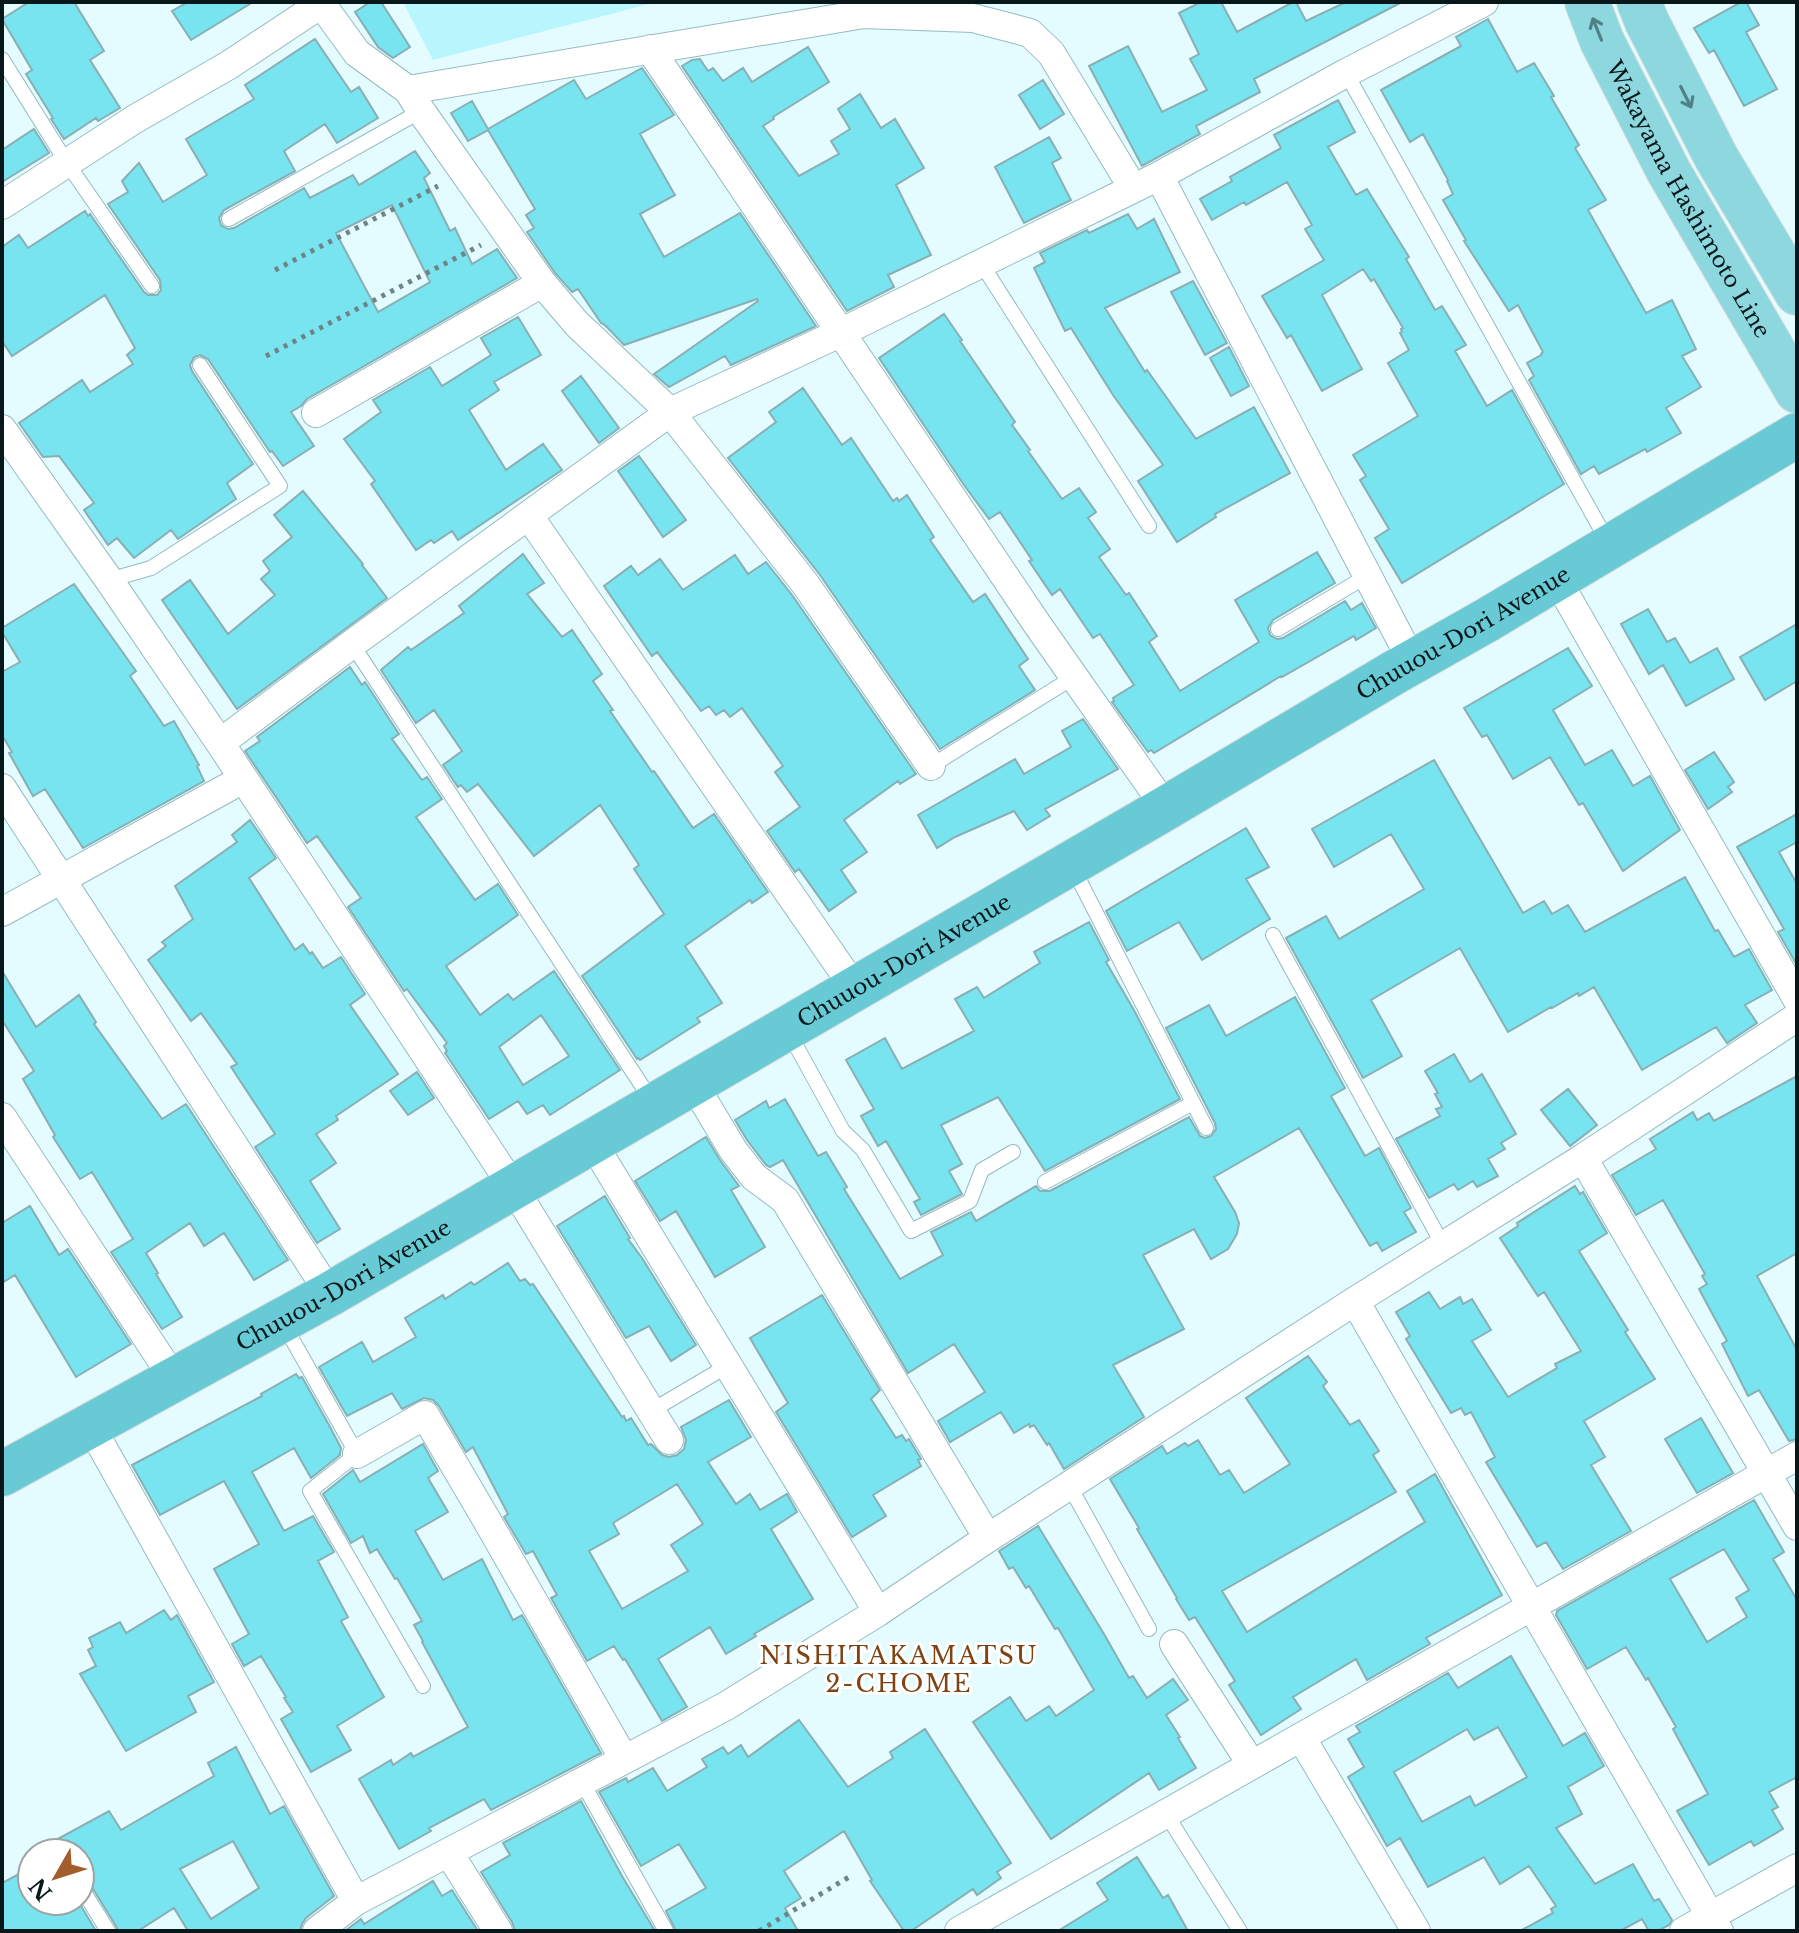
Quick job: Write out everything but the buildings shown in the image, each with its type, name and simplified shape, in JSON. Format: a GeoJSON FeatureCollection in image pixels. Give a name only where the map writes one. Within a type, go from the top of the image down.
{"type":"FeatureCollection","features":[{"type":"Feature","properties":{"kind":"highway","name":"Chuuou-Dori Avenue"},"geometry":{"type":"LineString","coordinates":[[2,1474],[330,1294],[856,990],[1797,435]]}},
{"type":"Feature","properties":{"kind":"main road","name":"Wakayama Hashimoto Line"},"geometry":{"type":"LineString","coordinates":[[1587,2],[1602,41],[1669,172],[1797,391]]}},
{"type":"Feature","properties":{"kind":"main road","name":"Wakayama Hashimoto Line"},"geometry":{"type":"LineString","coordinates":[[1639,2],[1716,157],[1797,293]]}},
{"type":"Feature","properties":{"kind":"street"},"geometry":{"type":"LineString","coordinates":[[220,743],[670,412],[842,332],[1146,182],[1484,2]]}},
{"type":"Feature","properties":{"kind":"street"},"geometry":{"type":"LineString","coordinates":[[2,205],[135,119],[326,5],[357,53],[415,101],[542,283],[577,324],[670,412],[806,585],[931,766]]}},
{"type":"Feature","properties":{"kind":"street"},"geometry":{"type":"LineString","coordinates":[[415,101],[650,49],[864,14],[973,18],[1030,33],[1051,53],[1146,182],[1413,663]]}},
{"type":"Feature","properties":{"kind":"street"},"geometry":{"type":"LineString","coordinates":[[650,49],[1074,677],[1166,808]]}},
{"type":"Feature","properties":{"kind":"street"},"geometry":{"type":"LineString","coordinates":[[316,413],[542,283]]}},
{"type":"Feature","properties":{"kind":"street"},"geometry":{"type":"LineString","coordinates":[[2,429],[220,743],[513,1187],[669,1440]]}},
{"type":"Feature","properties":{"kind":"street"},"geometry":{"type":"LineString","coordinates":[[529,516],[856,990]]}},
{"type":"Feature","properties":{"kind":"street"},"geometry":{"type":"LineString","coordinates":[[1556,578],[1797,999]]}},
{"type":"Feature","properties":{"kind":"street"},"geometry":{"type":"LineString","coordinates":[[2,912],[243,779]]}},
{"type":"Feature","properties":{"kind":"street"},"geometry":{"type":"LineString","coordinates":[[2,788],[330,1294]]}},
{"type":"Feature","properties":{"kind":"street"},"geometry":{"type":"LineString","coordinates":[[317,1931],[356,1901],[726,1706],[878,1612],[1069,1485],[1583,1158],[1797,1017]]}},
{"type":"Feature","properties":{"kind":"street"},"geometry":{"type":"LineString","coordinates":[[693,1083],[733,1150],[754,1177],[785,1200],[988,1538]]}},
{"type":"Feature","properties":{"kind":"street"},"geometry":{"type":"LineString","coordinates":[[2,1117],[174,1379]]}},
{"type":"Feature","properties":{"kind":"street"},"geometry":{"type":"LineString","coordinates":[[592,1142],[878,1612]]}},
{"type":"Feature","properties":{"kind":"street"},"geometry":{"type":"LineString","coordinates":[[1583,1158],[1797,1526]]}},
{"type":"Feature","properties":{"kind":"street"},"geometry":{"type":"LineString","coordinates":[[1355,1301],[1715,1924]]}},
{"type":"Feature","properties":{"kind":"street"},"geometry":{"type":"LineString","coordinates":[[357,1454],[425,1415],[624,1759]]}},
{"type":"Feature","properties":{"kind":"street"},"geometry":{"type":"LineString","coordinates":[[90,1425],[356,1901]]}},
{"type":"Feature","properties":{"kind":"street"},"geometry":{"type":"LineString","coordinates":[[959,1931],[1797,1456]]}},
{"type":"Feature","properties":{"kind":"street"},"geometry":{"type":"LineString","coordinates":[[1174,1644],[1252,1765]]}},
{"type":"Feature","properties":{"kind":"street"},"geometry":{"type":"LineString","coordinates":[[1301,1737],[1416,1931]]}},
{"type":"Feature","properties":{"kind":"street"},"geometry":{"type":"LineString","coordinates":[[449,1853],[498,1931]]}},
{"type":"Feature","properties":{"kind":"street"},"geometry":{"type":"LineString","coordinates":[[1684,1931],[1715,1924],[1797,1868]]}},
{"type":"Feature","properties":{"kind":"lane"},"geometry":{"type":"LineString","coordinates":[[2,59],[67,163],[152,286]]}},
{"type":"Feature","properties":{"kind":"lane"},"geometry":{"type":"LineString","coordinates":[[1346,73],[1610,546]]}},
{"type":"Feature","properties":{"kind":"lane"},"geometry":{"type":"LineString","coordinates":[[229,219],[415,101]]}},
{"type":"Feature","properties":{"kind":"lane"},"geometry":{"type":"LineString","coordinates":[[981,263],[1149,526]]}},
{"type":"Feature","properties":{"kind":"lane"},"geometry":{"type":"LineString","coordinates":[[109,580],[151,568],[280,486],[200,365]]}},
{"type":"Feature","properties":{"kind":"lane"},"geometry":{"type":"LineString","coordinates":[[1278,629],[1367,576]]}},
{"type":"Feature","properties":{"kind":"lane"},"geometry":{"type":"LineString","coordinates":[[352,644],[655,1105]]}},
{"type":"Feature","properties":{"kind":"lane"},"geometry":{"type":"LineString","coordinates":[[931,766],[1074,677]]}},
{"type":"Feature","properties":{"kind":"lane"},"geometry":{"type":"LineString","coordinates":[[1071,864],[1206,1128]]}},
{"type":"Feature","properties":{"kind":"lane"},"geometry":{"type":"LineString","coordinates":[[1273,935],[1443,1245]]}},
{"type":"Feature","properties":{"kind":"lane"},"geometry":{"type":"LineString","coordinates":[[786,1029],[843,1131],[863,1150],[911,1231],[970,1201],[982,1170],[1013,1152]]}},
{"type":"Feature","properties":{"kind":"lane"},"geometry":{"type":"LineString","coordinates":[[1045,1182],[1193,1103]]}},
{"type":"Feature","properties":{"kind":"lane"},"geometry":{"type":"LineString","coordinates":[[281,1321],[357,1454],[310,1491],[423,1686]]}},
{"type":"Feature","properties":{"kind":"lane"},"geometry":{"type":"LineString","coordinates":[[651,1411],[729,1365]]}},
{"type":"Feature","properties":{"kind":"lane"},"geometry":{"type":"LineString","coordinates":[[1069,1485],[1149,1629]]}},
{"type":"Feature","properties":{"kind":"lane"},"geometry":{"type":"LineString","coordinates":[[582,1782],[666,1931]]}},
{"type":"Feature","properties":{"kind":"lane"},"geometry":{"type":"LineString","coordinates":[[1166,1814],[1240,1931]]}},
{"type":"Feature","properties":{"kind":"lane"},"geometry":{"type":"LineString","coordinates":[[96,1912],[108,1931]]}},
{"type":"Feature","properties":{"kind":"path"},"geometry":{"type":"LineString","coordinates":[[275,270],[464,172]]}},
{"type":"Feature","properties":{"kind":"path"},"geometry":{"type":"LineString","coordinates":[[266,356],[506,232]]}},
{"type":"Feature","properties":{"kind":"path"},"geometry":{"type":"LineString","coordinates":[[759,1931],[849,1877]]}},
{"type":"Feature","properties":{"kind":"shaded area"},"geometry":{"type":"Polygon","coordinates":[[[403,2],[657,2],[433,60],[403,2]]]}},
{"type":"Feature","properties":{"kind":"district","name":"NISHITAKAMATSU 2-CHOME"},"geometry":{"type":"Point","coordinates":[899,1669]}}]}
